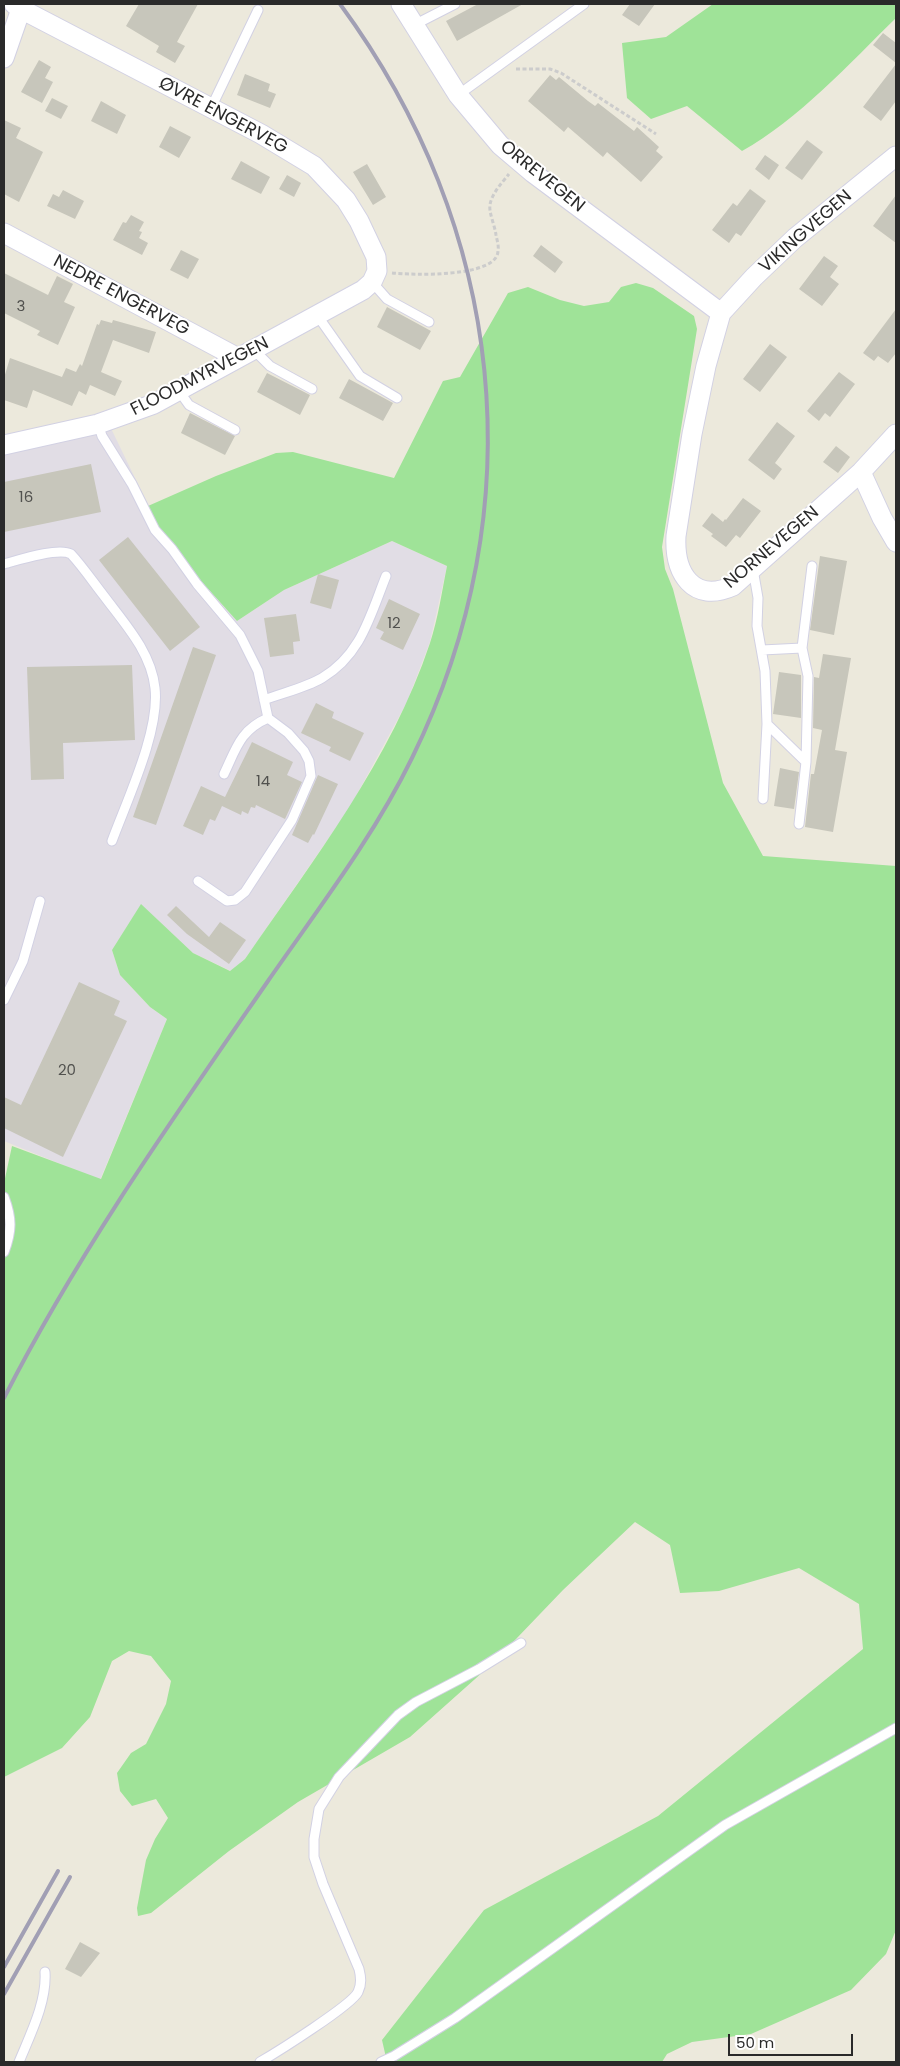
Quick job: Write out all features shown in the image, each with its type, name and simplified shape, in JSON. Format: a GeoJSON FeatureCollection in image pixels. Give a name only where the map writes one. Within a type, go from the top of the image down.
{"type":"FeatureCollection","features":[{"type":"Feature","properties":{"kind":"street","name":"ORREVEGEN"},"geometry":{"type":"LineString","coordinates":[[401,4],[458,95],[500,145],[519,162],[721,313]]}},
{"type":"Feature","properties":{"kind":"street"},"geometry":{"type":"LineString","coordinates":[[4,58],[18,6]]}},
{"type":"Feature","properties":{"kind":"street","name":"ØVRE ENGERVEG"},"geometry":{"type":"LineString","coordinates":[[18,6],[211,108],[314,166],[346,200],[359,221],[376,257],[374,276]]}},
{"type":"Feature","properties":{"kind":"street","name":"VIKINGVEGEN"},"geometry":{"type":"LineString","coordinates":[[721,313],[754,277],[795,238],[823,213],[896,156]]}},
{"type":"Feature","properties":{"kind":"street","name":"NEDRE ENGERVEG"},"geometry":{"type":"LineString","coordinates":[[4,233],[246,354]]}},
{"type":"Feature","properties":{"kind":"street","name":"FLOODMYRVEGEN"},"geometry":{"type":"LineString","coordinates":[[4,445],[98,424],[130,414],[179,392],[363,290],[374,276]]}},
{"type":"Feature","properties":{"kind":"street","name":"NORNEVEGEN"},"geometry":{"type":"LineString","coordinates":[[721,313],[706,366],[692,434],[676,536],[675,551],[678,565],[691,585],[705,591],[720,592],[733,586],[860,472],[896,434]]}},
{"type":"Feature","properties":{"kind":"street"},"geometry":{"type":"LineString","coordinates":[[860,472],[896,542]]}},
{"type":"Feature","properties":{"kind":"lane"},"geometry":{"type":"LineString","coordinates":[[414,25],[455,4]]}},
{"type":"Feature","properties":{"kind":"lane"},"geometry":{"type":"LineString","coordinates":[[458,95],[584,4]]}},
{"type":"Feature","properties":{"kind":"lane"},"geometry":{"type":"LineString","coordinates":[[211,108],[258,10]]}},
{"type":"Feature","properties":{"kind":"lane"},"geometry":{"type":"LineString","coordinates":[[374,276],[387,300],[429,322]]}},
{"type":"Feature","properties":{"kind":"lane"},"geometry":{"type":"LineString","coordinates":[[317,315],[360,376],[397,398]]}},
{"type":"Feature","properties":{"kind":"lane"},"geometry":{"type":"LineString","coordinates":[[246,354],[312,389]]}},
{"type":"Feature","properties":{"kind":"lane"},"geometry":{"type":"LineString","coordinates":[[179,392],[189,405],[235,430]]}},
{"type":"Feature","properties":{"kind":"lane"},"geometry":{"type":"LineString","coordinates":[[98,424],[102,436],[132,484],[156,530],[197,584],[240,635],[258,671],[268,718],[288,733],[304,751],[309,762],[311,776],[292,820],[245,892],[235,900],[227,901],[198,881]]}},
{"type":"Feature","properties":{"kind":"lane"},"geometry":{"type":"LineString","coordinates":[[4,564],[48,554],[63,552],[71,554],[131,633],[146,656],[155,687],[156,699],[152,723],[146,749],[112,841]]}},
{"type":"Feature","properties":{"kind":"lane"},"geometry":{"type":"LineString","coordinates":[[799,824],[806,762],[808,676],[802,648],[812,566]]}},
{"type":"Feature","properties":{"kind":"lane"},"geometry":{"type":"LineString","coordinates":[[753,569],[758,598],[757,626],[762,650],[767,724],[763,799]]}},
{"type":"Feature","properties":{"kind":"lane"},"geometry":{"type":"LineString","coordinates":[[264,700],[320,680],[343,664],[357,647],[386,576]]}},
{"type":"Feature","properties":{"kind":"lane"},"geometry":{"type":"LineString","coordinates":[[762,650],[802,648]]}},
{"type":"Feature","properties":{"kind":"lane"},"geometry":{"type":"LineString","coordinates":[[224,774],[244,734],[254,724],[268,718]]}},
{"type":"Feature","properties":{"kind":"lane"},"geometry":{"type":"LineString","coordinates":[[767,724],[806,762]]}},
{"type":"Feature","properties":{"kind":"lane"},"geometry":{"type":"LineString","coordinates":[[4,1000],[23,961],[40,901]]}},
{"type":"Feature","properties":{"kind":"lane"},"geometry":{"type":"LineString","coordinates":[[4,1198],[10,1217],[10,1233],[4,1252]]}},
{"type":"Feature","properties":{"kind":"lane"},"geometry":{"type":"LineString","coordinates":[[260,2062],[342,2008],[358,1994],[362,1983],[359,1969],[322,1884],[314,1857],[315,1824],[319,1809],[327,1795],[340,1777],[398,1715],[416,1702],[479,1669],[521,1644]]}},
{"type":"Feature","properties":{"kind":"lane"},"geometry":{"type":"LineString","coordinates":[[380,2062],[392,2059],[455,2018],[725,1825],[896,1728]]}},
{"type":"Feature","properties":{"kind":"lane"},"geometry":{"type":"LineString","coordinates":[[19,2062],[40,2006],[45,1972]]}},
{"type":"Feature","properties":{"kind":"path"},"geometry":{"type":"LineString","coordinates":[[493,69],[550,69],[561,73],[656,134]]}},
{"type":"Feature","properties":{"kind":"path"},"geometry":{"type":"LineString","coordinates":[[374,276],[457,272],[477,269],[496,258],[498,251],[495,227],[489,208],[494,194],[519,162]]}},
{"type":"Feature","properties":{"kind":"shaded area"},"geometry":{"type":"Polygon","coordinates":[[[105,416],[166,542],[237,621],[284,590],[392,541],[447,566],[430,642],[407,702],[349,809],[245,959],[231,971],[193,953],[141,905],[112,950],[120,975],[150,1007],[167,1019],[100,1180],[4,1141],[4,440],[105,416]]]}},
{"type":"Feature","properties":{"kind":"green space"},"geometry":{"type":"Polygon","coordinates":[[[713,4],[896,4],[896,18],[823,90],[783,123],[742,151],[687,106],[651,119],[627,98],[622,43],[666,37],[713,4]]]}},
{"type":"Feature","properties":{"kind":"green space"},"geometry":{"type":"Polygon","coordinates":[[[636,283],[653,288],[694,316],[697,329],[662,547],[665,569],[673,589],[723,783],[763,856],[896,866],[896,1930],[886,1954],[851,1990],[751,2034],[692,2042],[667,2054],[662,2062],[387,2062],[382,2040],[484,1910],[658,1816],[863,1649],[859,1604],[799,1568],[719,1591],[680,1593],[670,1545],[635,1522],[563,1590],[493,1663],[410,1737],[298,1802],[229,1851],[151,1913],[138,1916],[137,1908],[146,1860],[155,1839],[168,1818],[156,1799],[132,1806],[120,1791],[117,1773],[131,1753],[146,1744],[166,1704],[171,1681],[151,1656],[129,1651],[112,1661],[90,1717],[62,1748],[4,1777],[4,1183],[12,1146],[101,1179],[167,1019],[150,1007],[120,975],[112,950],[141,904],[193,953],[230,971],[245,959],[324,846],[373,768],[414,686],[438,615],[447,566],[392,541],[284,590],[237,621],[166,542],[148,506],[216,476],[276,453],[293,452],[394,478],[443,381],[460,377],[508,293],[528,287],[560,300],[584,306],[609,302],[621,287],[636,283]]]}},
{"type":"Feature","properties":{"kind":"building"},"geometry":{"type":"Polygon","coordinates":[[[139,4],[198,4],[177,42],[185,46],[175,63],[156,52],[159,46],[126,26],[139,4]]]}},
{"type":"Feature","properties":{"kind":"building"},"geometry":{"type":"Polygon","coordinates":[[[478,4],[523,4],[457,41],[446,21],[478,4]]]}},
{"type":"Feature","properties":{"kind":"building"},"geometry":{"type":"Polygon","coordinates":[[[630,4],[655,4],[639,26],[622,15],[630,4]]]}},
{"type":"Feature","properties":{"kind":"building"},"geometry":{"type":"Polygon","coordinates":[[[883,33],[896,43],[896,63],[873,45],[883,33]]]}},
{"type":"Feature","properties":{"kind":"building"},"geometry":{"type":"Polygon","coordinates":[[[39,60],[51,67],[45,78],[53,82],[42,103],[21,92],[39,60]]]}},
{"type":"Feature","properties":{"kind":"building"},"geometry":{"type":"Polygon","coordinates":[[[896,64],[896,101],[881,121],[863,107],[896,64]]]}},
{"type":"Feature","properties":{"kind":"building"},"geometry":{"type":"Polygon","coordinates":[[[245,74],[270,84],[268,91],[276,94],[270,108],[237,95],[245,74]]]}},
{"type":"Feature","properties":{"kind":"building"},"geometry":{"type":"Polygon","coordinates":[[[550,75],[556,80],[559,77],[595,106],[598,103],[634,131],[637,127],[659,147],[656,151],[663,157],[641,182],[607,152],[603,157],[568,127],[564,132],[528,101],[550,75]]]}},
{"type":"Feature","properties":{"kind":"building"},"geometry":{"type":"Polygon","coordinates":[[[52,98],[68,106],[61,119],[45,111],[52,98]]]}},
{"type":"Feature","properties":{"kind":"building"},"geometry":{"type":"Polygon","coordinates":[[[101,101],[126,115],[117,134],[91,121],[101,101]]]}},
{"type":"Feature","properties":{"kind":"building"},"geometry":{"type":"Polygon","coordinates":[[[4,120],[21,128],[16,138],[43,152],[19,202],[4,194],[4,120]]]}},
{"type":"Feature","properties":{"kind":"building"},"geometry":{"type":"Polygon","coordinates":[[[170,126],[191,137],[179,158],[159,147],[170,126]]]}},
{"type":"Feature","properties":{"kind":"building"},"geometry":{"type":"Polygon","coordinates":[[[807,140],[823,152],[802,180],[785,168],[807,140]]]}},
{"type":"Feature","properties":{"kind":"building"},"geometry":{"type":"Polygon","coordinates":[[[765,155],[779,165],[769,180],[755,169],[765,155]]]}},
{"type":"Feature","properties":{"kind":"building"},"geometry":{"type":"Polygon","coordinates":[[[241,161],[270,177],[261,194],[231,179],[241,161]]]}},
{"type":"Feature","properties":{"kind":"building"},"geometry":{"type":"Polygon","coordinates":[[[367,164],[386,197],[373,205],[353,172],[367,164]]]}},
{"type":"Feature","properties":{"kind":"building"},"geometry":{"type":"Polygon","coordinates":[[[287,175],[301,183],[294,197],[279,189],[287,175]]]}},
{"type":"Feature","properties":{"kind":"building"},"geometry":{"type":"Polygon","coordinates":[[[750,189],[766,201],[741,236],[736,233],[729,243],[712,230],[733,203],[737,206],[750,189]]]}},
{"type":"Feature","properties":{"kind":"building"},"geometry":{"type":"Polygon","coordinates":[[[63,190],[84,201],[75,219],[47,206],[53,194],[59,197],[63,190]]]}},
{"type":"Feature","properties":{"kind":"building"},"geometry":{"type":"Polygon","coordinates":[[[896,195],[896,243],[873,226],[896,195]]]}},
{"type":"Feature","properties":{"kind":"building"},"geometry":{"type":"Polygon","coordinates":[[[131,215],[144,222],[139,231],[142,232],[139,238],[148,243],[142,255],[113,240],[123,222],[126,223],[131,215]]]}},
{"type":"Feature","properties":{"kind":"building"},"geometry":{"type":"Polygon","coordinates":[[[541,245],[563,262],[555,273],[533,256],[541,245]]]}},
{"type":"Feature","properties":{"kind":"building"},"geometry":{"type":"Polygon","coordinates":[[[181,250],[199,259],[188,279],[170,270],[181,250]]]}},
{"type":"Feature","properties":{"kind":"building"},"geometry":{"type":"Polygon","coordinates":[[[824,256],[838,266],[830,277],[839,284],[822,306],[799,289],[824,256]]]}},
{"type":"Feature","properties":{"kind":"building"},"geometry":{"type":"Polygon","coordinates":[[[4,273],[48,295],[57,276],[73,284],[64,302],[75,307],[58,345],[37,335],[40,331],[4,313],[4,273]]]}},
{"type":"Feature","properties":{"kind":"building"},"geometry":{"type":"Polygon","coordinates":[[[387,307],[431,331],[420,350],[377,327],[387,307]]]}},
{"type":"Feature","properties":{"kind":"building"},"geometry":{"type":"Polygon","coordinates":[[[896,309],[896,353],[888,363],[878,356],[874,361],[863,353],[896,309]]]}},
{"type":"Feature","properties":{"kind":"building"},"geometry":{"type":"Polygon","coordinates":[[[101,320],[112,323],[113,320],[156,332],[149,353],[113,340],[101,372],[122,381],[115,396],[90,385],[86,395],[79,391],[72,406],[33,390],[27,408],[4,400],[4,378],[10,358],[62,377],[66,368],[76,372],[80,364],[82,366],[97,324],[99,325],[101,320]]]}},
{"type":"Feature","properties":{"kind":"building"},"geometry":{"type":"Polygon","coordinates":[[[770,344],[787,357],[760,392],[743,379],[770,344]]]}},
{"type":"Feature","properties":{"kind":"building"},"geometry":{"type":"Polygon","coordinates":[[[839,372],[855,384],[830,417],[825,413],[819,421],[807,411],[839,372]]]}},
{"type":"Feature","properties":{"kind":"building"},"geometry":{"type":"Polygon","coordinates":[[[267,373],[310,395],[300,415],[257,392],[267,373]]]}},
{"type":"Feature","properties":{"kind":"building"},"geometry":{"type":"Polygon","coordinates":[[[349,379],[393,403],[383,421],[339,398],[349,379]]]}},
{"type":"Feature","properties":{"kind":"building"},"geometry":{"type":"Polygon","coordinates":[[[190,413],[235,436],[225,455],[181,433],[190,413]]]}},
{"type":"Feature","properties":{"kind":"building"},"geometry":{"type":"Polygon","coordinates":[[[777,422],[795,436],[775,463],[782,469],[774,480],[748,460],[777,422]]]}},
{"type":"Feature","properties":{"kind":"building"},"geometry":{"type":"Polygon","coordinates":[[[836,446],[850,457],[838,473],[823,462],[836,446]]]}},
{"type":"Feature","properties":{"kind":"building"},"geometry":{"type":"Polygon","coordinates":[[[91,464],[101,512],[4,532],[4,482],[91,464]]]}},
{"type":"Feature","properties":{"kind":"building"},"geometry":{"type":"Polygon","coordinates":[[[743,498],[761,511],[740,538],[736,535],[726,547],[711,536],[713,534],[702,526],[712,513],[723,522],[726,520],[743,498]]]}},
{"type":"Feature","properties":{"kind":"building"},"geometry":{"type":"Polygon","coordinates":[[[128,537],[200,627],[170,651],[99,560],[128,537]]]}},
{"type":"Feature","properties":{"kind":"building"},"geometry":{"type":"Polygon","coordinates":[[[820,556],[847,561],[834,635],[810,630],[820,556]]]}},
{"type":"Feature","properties":{"kind":"building"},"geometry":{"type":"Polygon","coordinates":[[[318,574],[339,580],[331,609],[310,603],[318,574]]]}},
{"type":"Feature","properties":{"kind":"building"},"geometry":{"type":"Polygon","coordinates":[[[389,599],[420,614],[403,650],[380,639],[384,632],[376,628],[389,599]]]}},
{"type":"Feature","properties":{"kind":"building"},"geometry":{"type":"Polygon","coordinates":[[[296,614],[300,641],[293,642],[294,654],[270,657],[264,618],[296,614]]]}},
{"type":"Feature","properties":{"kind":"building"},"geometry":{"type":"Polygon","coordinates":[[[193,647],[216,655],[156,825],[133,817],[193,647]]]}},
{"type":"Feature","properties":{"kind":"building"},"geometry":{"type":"Polygon","coordinates":[[[823,654],[851,658],[835,750],[847,752],[833,832],[805,827],[811,774],[814,774],[822,730],[813,728],[814,677],[819,678],[823,654]]]}},
{"type":"Feature","properties":{"kind":"building"},"geometry":{"type":"Polygon","coordinates":[[[132,665],[135,740],[63,743],[64,779],[31,780],[27,667],[132,665]]]}},
{"type":"Feature","properties":{"kind":"building"},"geometry":{"type":"Polygon","coordinates":[[[779,672],[801,675],[801,718],[773,714],[779,672]]]}},
{"type":"Feature","properties":{"kind":"building"},"geometry":{"type":"Polygon","coordinates":[[[316,703],[334,712],[332,718],[364,733],[350,761],[329,751],[331,747],[301,733],[316,703]]]}},
{"type":"Feature","properties":{"kind":"building"},"geometry":{"type":"Polygon","coordinates":[[[252,742],[293,762],[287,775],[302,782],[285,819],[256,805],[255,808],[251,807],[248,814],[242,811],[241,815],[222,806],[215,821],[210,819],[203,835],[183,826],[201,786],[225,797],[252,742]]]}},
{"type":"Feature","properties":{"kind":"building"},"geometry":{"type":"Polygon","coordinates":[[[780,768],[799,772],[794,809],[774,806],[780,768]]]}},
{"type":"Feature","properties":{"kind":"building"},"geometry":{"type":"Polygon","coordinates":[[[318,775],[338,784],[314,835],[308,843],[292,835],[318,775]]]}},
{"type":"Feature","properties":{"kind":"building"},"geometry":{"type":"Polygon","coordinates":[[[176,906],[209,937],[220,922],[246,940],[229,964],[187,934],[167,915],[176,906]]]}},
{"type":"Feature","properties":{"kind":"building"},"geometry":{"type":"Polygon","coordinates":[[[79,982],[120,1001],[114,1015],[127,1021],[63,1157],[4,1128],[4,1097],[21,1105],[79,982]]]}},
{"type":"Feature","properties":{"kind":"building"},"geometry":{"type":"Polygon","coordinates":[[[80,1942],[100,1953],[81,1977],[65,1969],[80,1942]]]}},
{"type":"Feature","properties":{"kind":"railway"},"geometry":{"type":"LineString","coordinates":[[4,1398],[64,1290],[129,1185],[344,872],[397,788],[412,758],[451,662],[476,565],[487,468],[484,370],[468,275],[438,181],[396,90],[340,4]]}},
{"type":"Feature","properties":{"kind":"railway"},"geometry":{"type":"LineString","coordinates":[[4,1967],[58,1871]]}},
{"type":"Feature","properties":{"kind":"railway"},"geometry":{"type":"LineString","coordinates":[[4,1994],[70,1877]]}}]}
